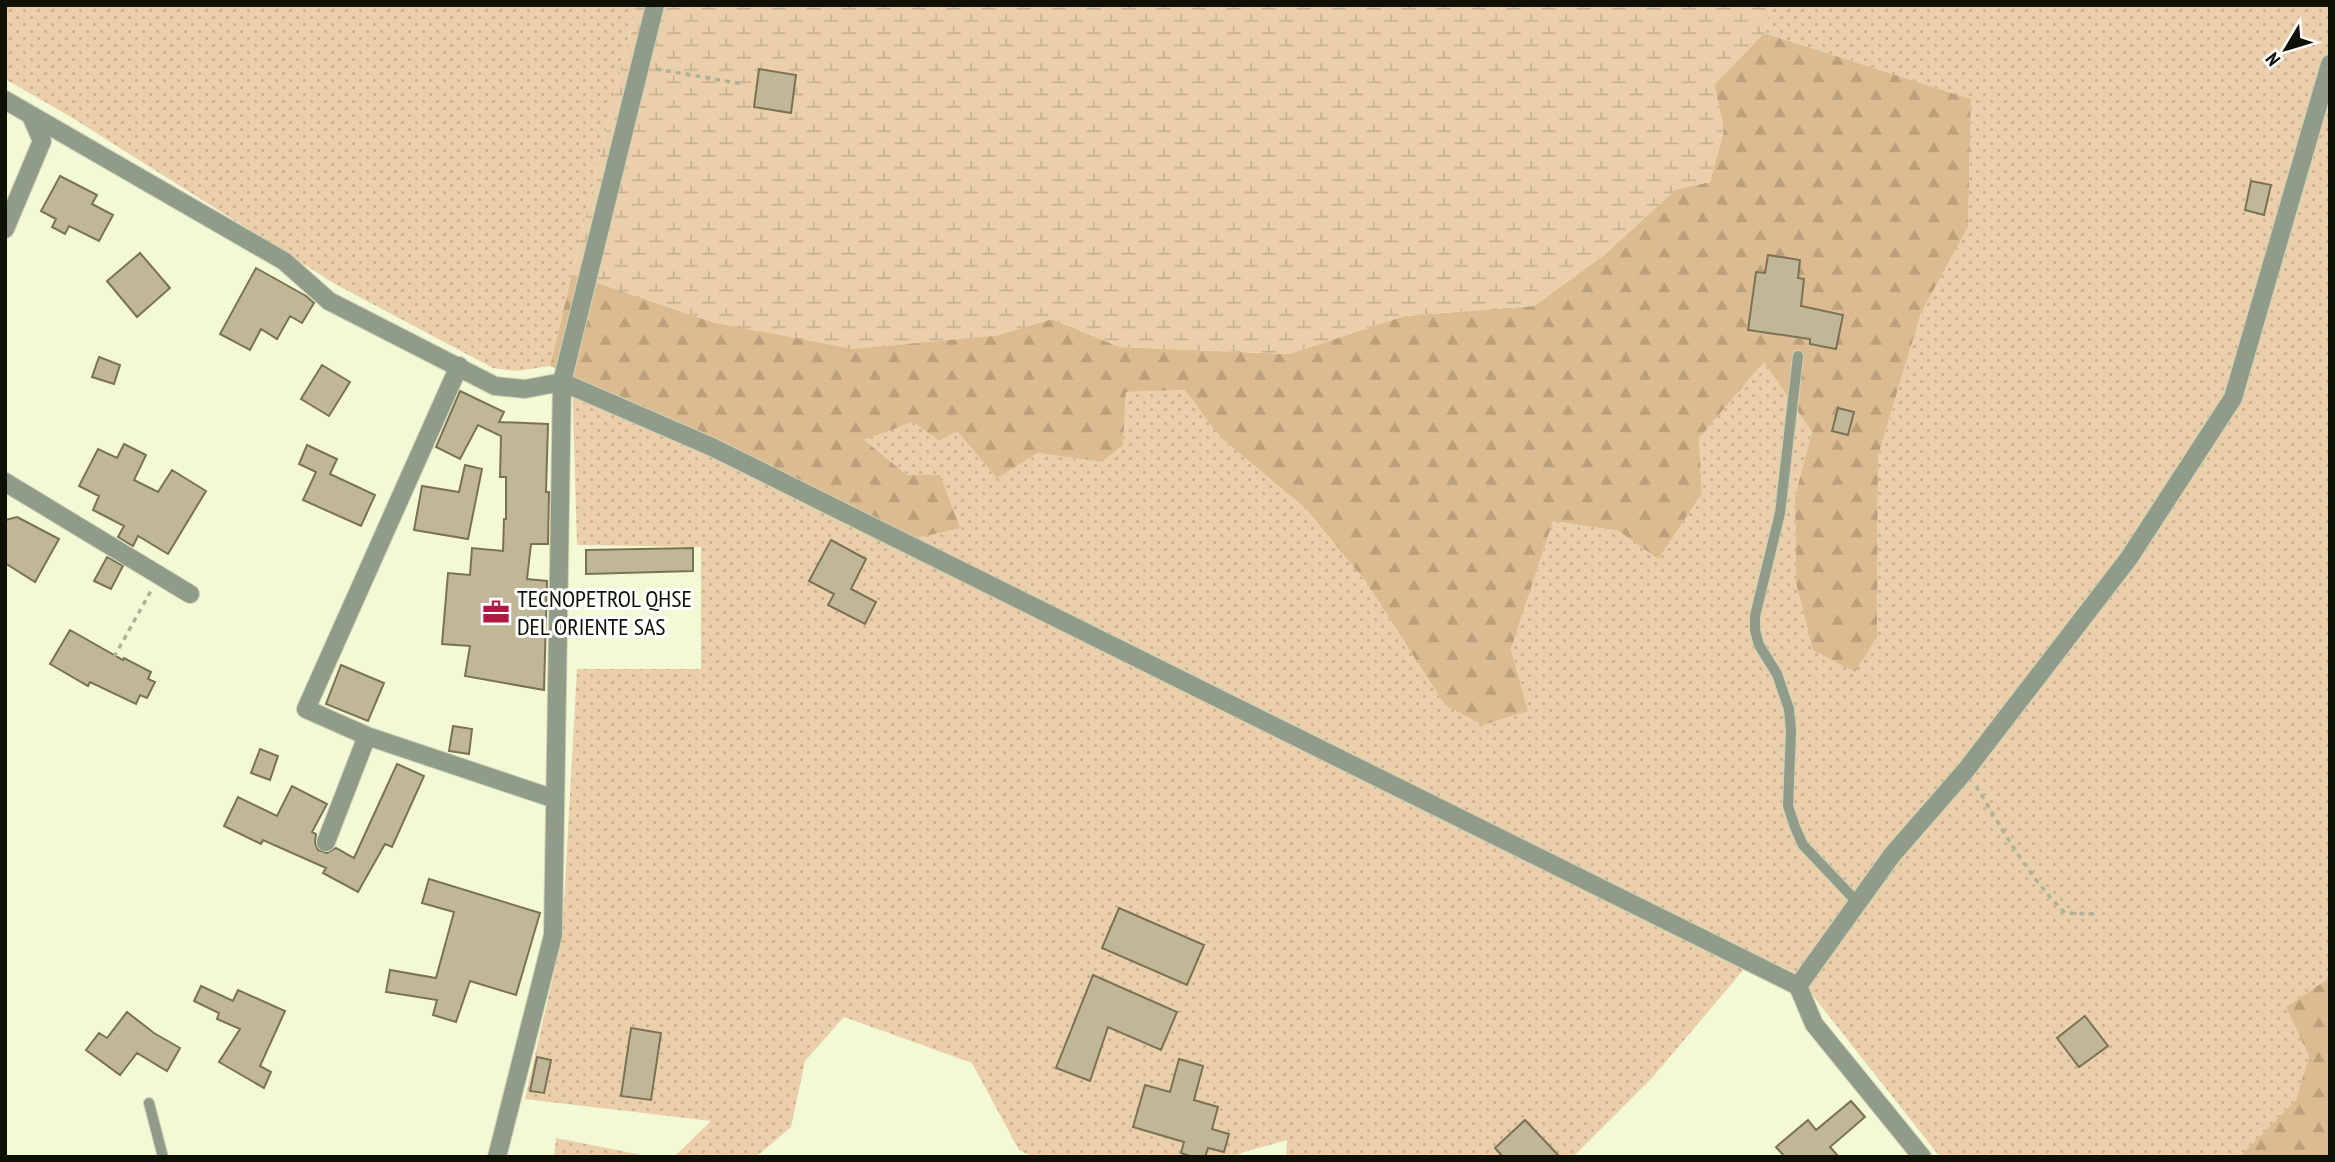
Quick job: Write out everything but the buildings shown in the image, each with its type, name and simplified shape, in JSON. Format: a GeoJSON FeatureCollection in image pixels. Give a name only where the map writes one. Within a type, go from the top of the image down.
{"type":"FeatureCollection","features":[{"type":"Feature","properties":{"kind":"street"},"geometry":{"type":"LineString","coordinates":[[497,1157],[553,935],[562,382],[654,5]]}},
{"type":"Feature","properties":{"kind":"street"},"geometry":{"type":"LineString","coordinates":[[1798,986],[1892,855],[1966,770],[2129,558],[2233,398],[2330,64]]}},
{"type":"Feature","properties":{"kind":"street"},"geometry":{"type":"LineString","coordinates":[[5,100],[284,261],[329,301],[495,386],[525,389],[562,382],[712,447],[1798,986],[1814,1024],[1922,1157]]}},
{"type":"Feature","properties":{"kind":"street"},"geometry":{"type":"LineString","coordinates":[[5,229],[42,141],[31,116]]}},
{"type":"Feature","properties":{"kind":"street"},"geometry":{"type":"LineString","coordinates":[[42,141],[73,139]]}},
{"type":"Feature","properties":{"kind":"street"},"geometry":{"type":"LineString","coordinates":[[459,366],[306,709],[367,736],[555,799]]}},
{"type":"Feature","properties":{"kind":"street"},"geometry":{"type":"LineString","coordinates":[[5,482],[190,594]]}},
{"type":"Feature","properties":{"kind":"street"},"geometry":{"type":"LineString","coordinates":[[326,842],[367,736]]}},
{"type":"Feature","properties":{"kind":"lane"},"geometry":{"type":"LineString","coordinates":[[1798,356],[1780,513],[1755,616],[1755,630],[1759,645],[1777,674],[1789,709],[1791,731],[1788,806],[1795,827],[1803,845],[1857,902]]}},
{"type":"Feature","properties":{"kind":"lane"},"geometry":{"type":"LineString","coordinates":[[149,1103],[163,1157]]}},
{"type":"Feature","properties":{"kind":"path"},"geometry":{"type":"LineString","coordinates":[[640,66],[743,84]]}},
{"type":"Feature","properties":{"kind":"path"},"geometry":{"type":"LineString","coordinates":[[114,657],[159,575]]}},
{"type":"Feature","properties":{"kind":"path"},"geometry":{"type":"LineString","coordinates":[[1966,770],[2022,862],[2050,898],[2065,913],[2094,914]]}},
{"type":"Feature","properties":{"kind":"green space"},"geometry":{"type":"Polygon","coordinates":[[[5,5],[636,5],[550,366],[517,371],[493,368],[335,284],[71,117],[5,79],[5,5]]]}},
{"type":"Feature","properties":{"kind":"green space"},"geometry":{"type":"Polygon","coordinates":[[[636,5],[1771,5],[1764,33],[1714,85],[1724,130],[1710,182],[1676,189],[1604,255],[1534,306],[1404,316],[1289,354],[1120,347],[1052,319],[994,336],[853,349],[715,323],[572,274],[636,5]]]}},
{"type":"Feature","properties":{"kind":"green space"},"geometry":{"type":"Polygon","coordinates":[[[1771,5],[2330,5],[2330,971],[2326,980],[2286,1007],[2309,1056],[2296,1100],[2239,1157],[1940,1157],[1795,973],[1756,955],[1652,1078],[1573,1157],[1286,1157],[1287,1140],[1233,1157],[1033,1157],[1019,1150],[972,1063],[844,1017],[805,1061],[791,1127],[756,1157],[674,1157],[711,1121],[525,1099],[562,938],[577,669],[701,669],[701,547],[577,545],[572,375],[714,439],[907,475],[863,440],[913,422],[939,441],[957,430],[997,478],[1038,453],[1102,462],[1123,445],[1126,392],[1186,390],[1221,438],[1306,509],[1366,582],[1445,705],[1528,711],[1511,649],[1553,521],[1619,531],[1657,558],[1702,493],[1699,438],[1764,362],[1812,432],[1795,496],[1796,583],[1813,649],[1855,672],[1877,636],[1878,456],[1921,313],[1968,227],[1971,99],[1764,33],[1771,5]]]}},
{"type":"Feature","properties":{"kind":"green space"},"geometry":{"type":"Polygon","coordinates":[[[1764,33],[1971,99],[1968,227],[1921,313],[1878,456],[1877,637],[1855,672],[1813,650],[1796,583],[1795,496],[1812,432],[1764,362],[1699,438],[1702,493],[1658,559],[1619,531],[1553,521],[1511,649],[1528,711],[1483,725],[1445,705],[1366,582],[1306,509],[1221,438],[1185,390],[1126,392],[1123,445],[1102,462],[1038,453],[997,478],[957,431],[939,441],[913,422],[864,440],[907,475],[940,475],[960,528],[917,538],[714,439],[550,366],[572,274],[715,323],[994,336],[1052,319],[1120,347],[1289,354],[1404,316],[1534,306],[1604,255],[1676,189],[1710,182],[1724,130],[1714,85],[1764,33]]]}},
{"type":"Feature","properties":{"kind":"green space"},"geometry":{"type":"Polygon","coordinates":[[[2330,971],[2330,1157],[2239,1157],[2296,1100],[2309,1056],[2286,1007],[2326,980],[2330,971]]]}},
{"type":"Feature","properties":{"kind":"green space"},"geometry":{"type":"Polygon","coordinates":[[[556,1138],[652,1157],[554,1157],[556,1138]]]}},
{"type":"Feature","properties":{"kind":"place","name":"TECNOPETROL QHSE DEL ORIENTE SAS"},"geometry":{"type":"Point","coordinates":[496,612]}}]}
